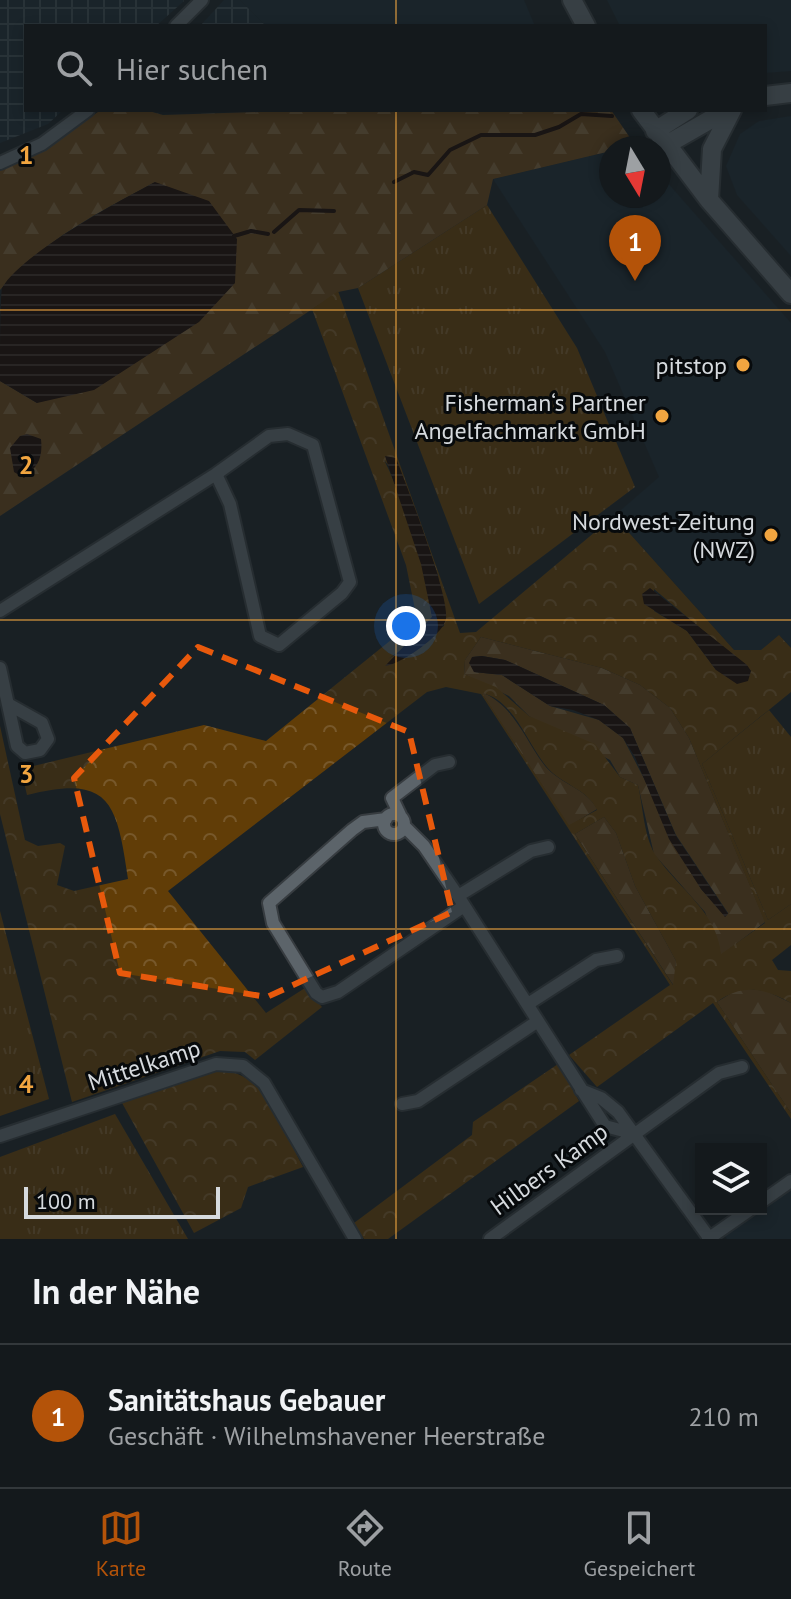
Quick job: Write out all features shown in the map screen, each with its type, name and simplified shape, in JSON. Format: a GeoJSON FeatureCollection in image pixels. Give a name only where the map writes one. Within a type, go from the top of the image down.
{"type":"FeatureCollection","features":[{"type":"Feature","properties":{"kind":"street"},"geometry":{"type":"LineString","coordinates":[[178,24],[202,0]]}},
{"type":"Feature","properties":{"kind":"street"},"geometry":{"type":"LineString","coordinates":[[572,0],[585,24]]}},
{"type":"Feature","properties":{"kind":"street"},"geometry":{"type":"LineString","coordinates":[[767,96],[791,93]]}},
{"type":"Feature","properties":{"kind":"street"},"geometry":{"type":"LineString","coordinates":[[0,163],[42,144],[85,112]]}},
{"type":"Feature","properties":{"kind":"street"},"geometry":{"type":"LineString","coordinates":[[642,112],[660,136]]}},
{"type":"Feature","properties":{"kind":"street"},"geometry":{"type":"LineString","coordinates":[[663,136],[686,112]]}},
{"type":"Feature","properties":{"kind":"street"},"geometry":{"type":"LineString","coordinates":[[666,136],[724,112]]}},
{"type":"Feature","properties":{"kind":"street"},"geometry":{"type":"LineString","coordinates":[[709,200],[712,149],[728,112]]}},
{"type":"Feature","properties":{"kind":"street"},"geometry":{"type":"LineString","coordinates":[[671,151],[709,200],[791,294]]}},
{"type":"Feature","properties":{"kind":"street"},"geometry":{"type":"LineString","coordinates":[[0,611],[277,434],[299,437],[313,445],[350,582],[342,593],[279,645],[260,636],[230,504],[216,474]]}},
{"type":"Feature","properties":{"kind":"street"},"geometry":{"type":"LineString","coordinates":[[0,668],[8,704]]}},
{"type":"Feature","properties":{"kind":"street"},"geometry":{"type":"LineString","coordinates":[[449,762],[435,765],[392,798],[402,821],[424,846],[461,901],[605,1126],[635,1134]]}},
{"type":"Feature","properties":{"kind":"street"},"geometry":{"type":"LineString","coordinates":[[402,821],[397,833],[391,833],[384,825],[386,819],[363,822],[273,896],[269,903],[273,923],[316,993],[330,996],[338,992],[531,851],[548,847]]}},
{"type":"Feature","properties":{"kind":"street"},"geometry":{"type":"LineString","coordinates":[[528,1004],[596,960],[617,956]]}},
{"type":"Feature","properties":{"kind":"street"},"geometry":{"type":"LineString","coordinates":[[402,1104],[418,1101],[538,1021]]}},
{"type":"Feature","properties":{"kind":"street","name":"Mittelkamp"},"geometry":{"type":"LineString","coordinates":[[0,1136],[216,1064],[243,1066],[264,1083],[355,1239]]}},
{"type":"Feature","properties":{"kind":"street","name":"Hilbers Kamp"},"geometry":{"type":"LineString","coordinates":[[490,1239],[719,1073],[742,1067]]}},
{"type":"Feature","properties":{"kind":"street"},"geometry":{"type":"LineString","coordinates":[[581,1090],[601,1098],[618,1112],[709,1239],[743,1215]]}},
{"type":"Feature","properties":{"kind":"street"},"geometry":{"type":"LineString","coordinates":[[767,1198],[791,1181]]}},
{"type":"Feature","properties":{"kind":"highlighted area"},"geometry":{"type":"Polygon","coordinates":[[[198,647],[409,732],[452,912],[267,997],[120,973],[74,778],[198,647]]]}},
{"type":"Feature","properties":{"kind":"shaded area"},"geometry":{"type":"Polygon","coordinates":[[[0,0],[184,1],[158,24],[24,24],[24,112],[61,112],[48,124],[0,143],[0,0]]]}},
{"type":"Feature","properties":{"kind":"shaded area"},"geometry":{"type":"Polygon","coordinates":[[[224,0],[240,0],[264,24],[202,24],[224,0]]]}},
{"type":"Feature","properties":{"kind":"shaded area"},"geometry":{"type":"Polygon","coordinates":[[[240,0],[524,0],[534,24],[264,24],[240,0]]]}},
{"type":"Feature","properties":{"kind":"shaded area"},"geometry":{"type":"Polygon","coordinates":[[[607,0],[791,0],[791,71],[767,73],[767,24],[619,24],[607,0]]]}},
{"type":"Feature","properties":{"kind":"shaded area"},"geometry":{"type":"Polygon","coordinates":[[[791,116],[791,256],[737,195],[726,166],[740,134],[759,121],[791,116]]]}},
{"type":"Feature","properties":{"kind":"shaded area"},"geometry":{"type":"Polygon","coordinates":[[[599,154],[599,208],[671,208],[671,187],[791,323],[791,648],[779,635],[761,651],[734,650],[614,516],[659,477],[605,352],[493,179],[599,154]]]}},
{"type":"Feature","properties":{"kind":"shaded area"},"geometry":{"type":"Polygon","coordinates":[[[155,182],[209,201],[237,239],[235,283],[199,322],[94,390],[37,403],[0,381],[2,288],[13,274],[49,245],[155,182]]]}},
{"type":"Feature","properties":{"kind":"shaded area"},"geometry":{"type":"Polygon","coordinates":[[[27,434],[41,439],[41,451],[36,465],[24,478],[14,472],[10,448],[20,436],[27,434]]]}},
{"type":"Feature","properties":{"kind":"shaded area"},"geometry":{"type":"Polygon","coordinates":[[[385,456],[396,458],[409,492],[441,587],[446,618],[444,625],[421,648],[385,666],[432,617],[421,564],[385,456]]]}},
{"type":"Feature","properties":{"kind":"shaded area"},"geometry":{"type":"Polygon","coordinates":[[[650,588],[747,665],[751,671],[748,681],[737,684],[716,670],[687,631],[644,604],[642,594],[650,588]]]}},
{"type":"Feature","properties":{"kind":"shaded area"},"geometry":{"type":"Polygon","coordinates":[[[472,657],[505,660],[604,705],[630,728],[676,836],[728,914],[725,917],[701,889],[669,839],[635,757],[623,738],[599,720],[573,710],[550,706],[502,675],[474,672],[469,663],[472,657]]]}},
{"type":"Feature","properties":{"kind":"shaded area"},"geometry":{"type":"Polygon","coordinates":[[[791,1186],[791,1239],[727,1239],[724,1235],[751,1215],[767,1215],[767,1204],[791,1186]]]}},
{"type":"Feature","properties":{"kind":"green space"},"geometry":{"type":"Polygon","coordinates":[[[98,112],[152,112],[163,115],[612,112],[629,136],[599,136],[599,154],[493,179],[487,205],[358,288],[338,292],[0,516],[0,381],[37,403],[155,182],[52,242],[0,290],[0,168],[44,148],[98,112]]]}},
{"type":"Feature","properties":{"kind":"green space"},"geometry":{"type":"Polygon","coordinates":[[[487,205],[577,348],[635,487],[479,604],[358,288],[487,205]]]}},
{"type":"Feature","properties":{"kind":"green space"},"geometry":{"type":"Polygon","coordinates":[[[338,291],[460,633],[476,632],[614,516],[734,650],[761,650],[779,635],[791,648],[791,692],[702,764],[768,920],[791,904],[791,945],[772,960],[778,970],[791,971],[791,1003],[754,990],[735,992],[717,1002],[791,1113],[791,1119],[713,1003],[597,1087],[569,1055],[670,985],[481,694],[446,687],[427,692],[168,891],[266,1013],[305,988],[322,1007],[255,1060],[245,1052],[220,1051],[72,1102],[0,814],[0,726],[25,840],[38,846],[60,843],[65,846],[57,885],[74,891],[128,879],[119,830],[104,800],[93,792],[76,788],[27,795],[21,769],[204,725],[266,741],[417,619],[406,565],[312,309],[338,291]],[[384,460],[421,560],[432,617],[412,642],[388,659],[444,626],[438,575],[407,488],[384,460]],[[654,589],[654,611],[687,631],[716,670],[751,671],[654,589]],[[481,637],[465,660],[464,674],[496,687],[529,716],[595,744],[620,777],[638,785],[653,850],[713,926],[721,954],[765,923],[689,738],[670,708],[640,685],[602,668],[481,637]],[[482,693],[569,825],[597,810],[593,803],[546,766],[503,704],[482,693]],[[604,817],[575,834],[673,985],[676,961],[635,886],[616,833],[604,817]]]}},
{"type":"Feature","properties":{"kind":"green space"},"geometry":{"type":"Polygon","coordinates":[[[481,637],[602,668],[640,685],[670,708],[689,738],[765,922],[721,955],[705,912],[654,854],[638,785],[620,777],[610,760],[529,716],[509,696],[464,674],[465,660],[481,637]],[[472,657],[474,672],[502,675],[550,706],[599,720],[623,738],[701,889],[726,916],[728,913],[676,835],[630,728],[604,705],[505,660],[472,657]]]}},
{"type":"Feature","properties":{"kind":"green space"},"geometry":{"type":"Polygon","coordinates":[[[481,692],[510,714],[545,766],[587,796],[597,809],[569,826],[481,692]]]}},
{"type":"Feature","properties":{"kind":"green space"},"geometry":{"type":"Polygon","coordinates":[[[769,710],[791,737],[791,904],[768,920],[702,764],[769,710]]]}},
{"type":"Feature","properties":{"kind":"green space"},"geometry":{"type":"Polygon","coordinates":[[[604,817],[616,833],[635,886],[676,961],[674,986],[575,834],[604,817]]]}},
{"type":"Feature","properties":{"kind":"green space"},"geometry":{"type":"Polygon","coordinates":[[[0,911],[49,1099],[0,1116],[0,911]]]}},
{"type":"Feature","properties":{"kind":"green space"},"geometry":{"type":"Polygon","coordinates":[[[740,988],[766,991],[791,1003],[791,1113],[717,1002],[740,988]]]}},
{"type":"Feature","properties":{"kind":"green space"},"geometry":{"type":"Polygon","coordinates":[[[558,1064],[579,1101],[388,1239],[364,1239],[354,1223],[472,1135],[473,1122],[558,1064]]]}},
{"type":"Feature","properties":{"kind":"green space"},"geometry":{"type":"Polygon","coordinates":[[[215,1069],[234,1073],[261,1090],[280,1118],[303,1167],[248,1187],[241,1208],[194,1233],[121,1101],[215,1069]]]}},
{"type":"Feature","properties":{"kind":"green space"},"geometry":{"type":"Polygon","coordinates":[[[115,1114],[188,1239],[0,1239],[0,1157],[115,1114]]]}},
{"type":"Feature","properties":{"kind":"waterway"},"geometry":{"type":"LineString","coordinates":[[394,182],[414,172],[428,175],[450,150],[481,135],[535,135],[559,127],[581,114],[612,116]]}},
{"type":"Feature","properties":{"kind":"waterway"},"geometry":{"type":"LineString","coordinates":[[274,232],[299,210],[334,211]]}},
{"type":"Feature","properties":{"kind":"waterway"},"geometry":{"type":"LineString","coordinates":[[234,236],[251,231],[268,234]]}},
{"type":"Feature","properties":{"kind":"place","name":"Sanitätshaus Gebauer"},"geometry":{"type":"Point","coordinates":[635,281]}},
{"type":"Feature","properties":{"kind":"place","name":"pitstop"},"geometry":{"type":"Point","coordinates":[743,365]}},
{"type":"Feature","properties":{"kind":"place","name":"Fisherman‘s Partner Angelfachmarkt GmbH"},"geometry":{"type":"Point","coordinates":[662,416]}},
{"type":"Feature","properties":{"kind":"place","name":"Nordwest-Zeitung (NWZ)"},"geometry":{"type":"Point","coordinates":[771,535]}}]}
